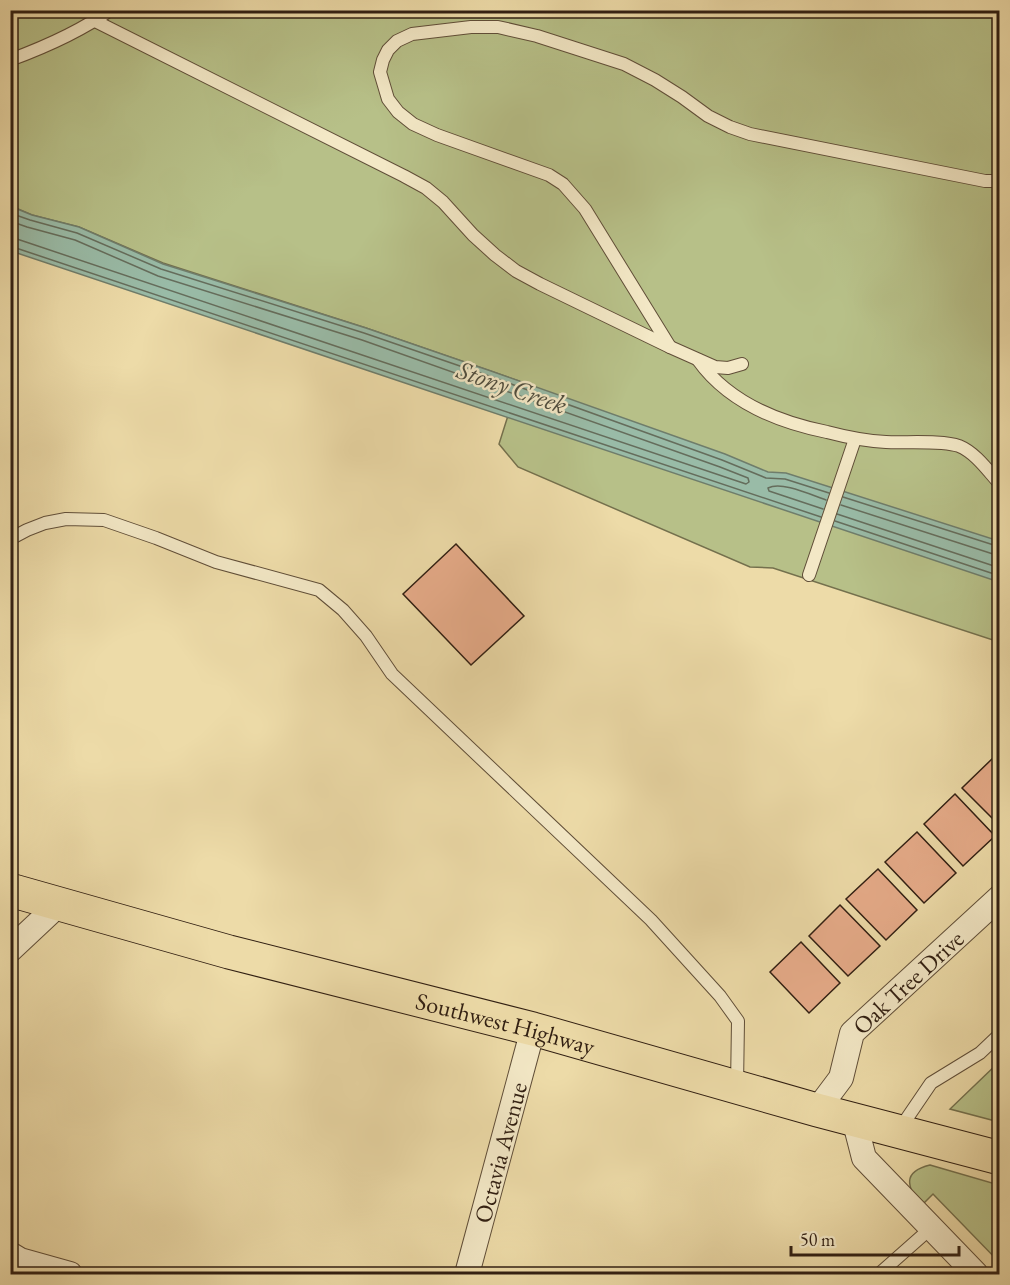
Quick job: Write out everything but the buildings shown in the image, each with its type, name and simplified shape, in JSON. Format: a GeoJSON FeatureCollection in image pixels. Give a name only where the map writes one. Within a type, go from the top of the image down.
{"type":"FeatureCollection","features":[{"type":"Feature","properties":{"kind":"main road","name":"Southwest Highway"},"geometry":{"type":"LineString","coordinates":[[10,890],[229,952],[533,1029],[817,1110],[999,1158]]}},
{"type":"Feature","properties":{"kind":"street","name":"Oak Tree Drive"},"geometry":{"type":"LineString","coordinates":[[817,1110],[841,1078],[852,1033],[999,897]]}},
{"type":"Feature","properties":{"kind":"street"},"geometry":{"type":"LineString","coordinates":[[10,950],[58,905]]}},
{"type":"Feature","properties":{"kind":"street","name":"Octavia Avenue"},"geometry":{"type":"LineString","coordinates":[[467,1275],[533,1029]]}},
{"type":"Feature","properties":{"kind":"street"},"geometry":{"type":"LineString","coordinates":[[854,1119],[864,1158],[976,1275]]}},
{"type":"Feature","properties":{"kind":"street"},"geometry":{"type":"LineString","coordinates":[[10,1254],[20,1260],[70,1275]]}},
{"type":"Feature","properties":{"kind":"lane"},"geometry":{"type":"LineString","coordinates":[[10,60],[45,47],[95,21],[110,10]]}},
{"type":"Feature","properties":{"kind":"lane"},"geometry":{"type":"LineString","coordinates":[[95,21],[419,184],[443,202],[495,255],[516,271],[540,284],[715,367],[728,368],[742,364]]}},
{"type":"Feature","properties":{"kind":"lane"},"geometry":{"type":"LineString","coordinates":[[670,347],[585,209],[563,183],[549,175],[437,135],[413,124],[398,112],[388,99],[380,72],[388,50],[397,41],[412,34],[471,27],[498,27],[537,36],[624,64],[655,80],[708,116],[750,134],[985,181],[999,181]]}},
{"type":"Feature","properties":{"kind":"lane"},"geometry":{"type":"LineString","coordinates":[[697,359],[707,374],[732,394],[753,408],[776,418],[855,439],[958,446],[971,453],[999,484]]}},
{"type":"Feature","properties":{"kind":"lane"},"geometry":{"type":"LineString","coordinates":[[809,575],[855,439]]}},
{"type":"Feature","properties":{"kind":"lane"},"geometry":{"type":"LineString","coordinates":[[10,539],[27,530],[66,519],[105,520],[216,562],[319,590],[343,610],[366,636],[392,674],[651,920],[720,996],[738,1021],[737,1087]]}},
{"type":"Feature","properties":{"kind":"lane"},"geometry":{"type":"LineString","coordinates":[[898,1131],[931,1083],[980,1053],[999,1034]]}},
{"type":"Feature","properties":{"kind":"lane"},"geometry":{"type":"LineString","coordinates":[[879,1275],[931,1228]]}},
{"type":"Feature","properties":{"kind":"green space"},"geometry":{"type":"Polygon","coordinates":[[[10,11],[999,11],[999,642],[773,568],[750,567],[518,467],[499,444],[519,381],[366,328],[163,263],[79,227],[32,215],[11,206],[10,11]]]}},
{"type":"Feature","properties":{"kind":"green space"},"geometry":{"type":"Polygon","coordinates":[[[999,1062],[999,1122],[950,1109],[999,1062]]]}},
{"type":"Feature","properties":{"kind":"green space"},"geometry":{"type":"Polygon","coordinates":[[[930,1165],[999,1185],[999,1262],[933,1194],[920,1207],[910,1187],[911,1176],[921,1168],[930,1165]]]}},
{"type":"Feature","properties":{"kind":"water","name":"Stony Creek"},"geometry":{"type":"Polygon","coordinates":[[[10,206],[32,215],[79,227],[163,264],[366,328],[725,454],[768,472],[786,473],[999,541],[999,582],[11,251],[10,206]]]}}]}
